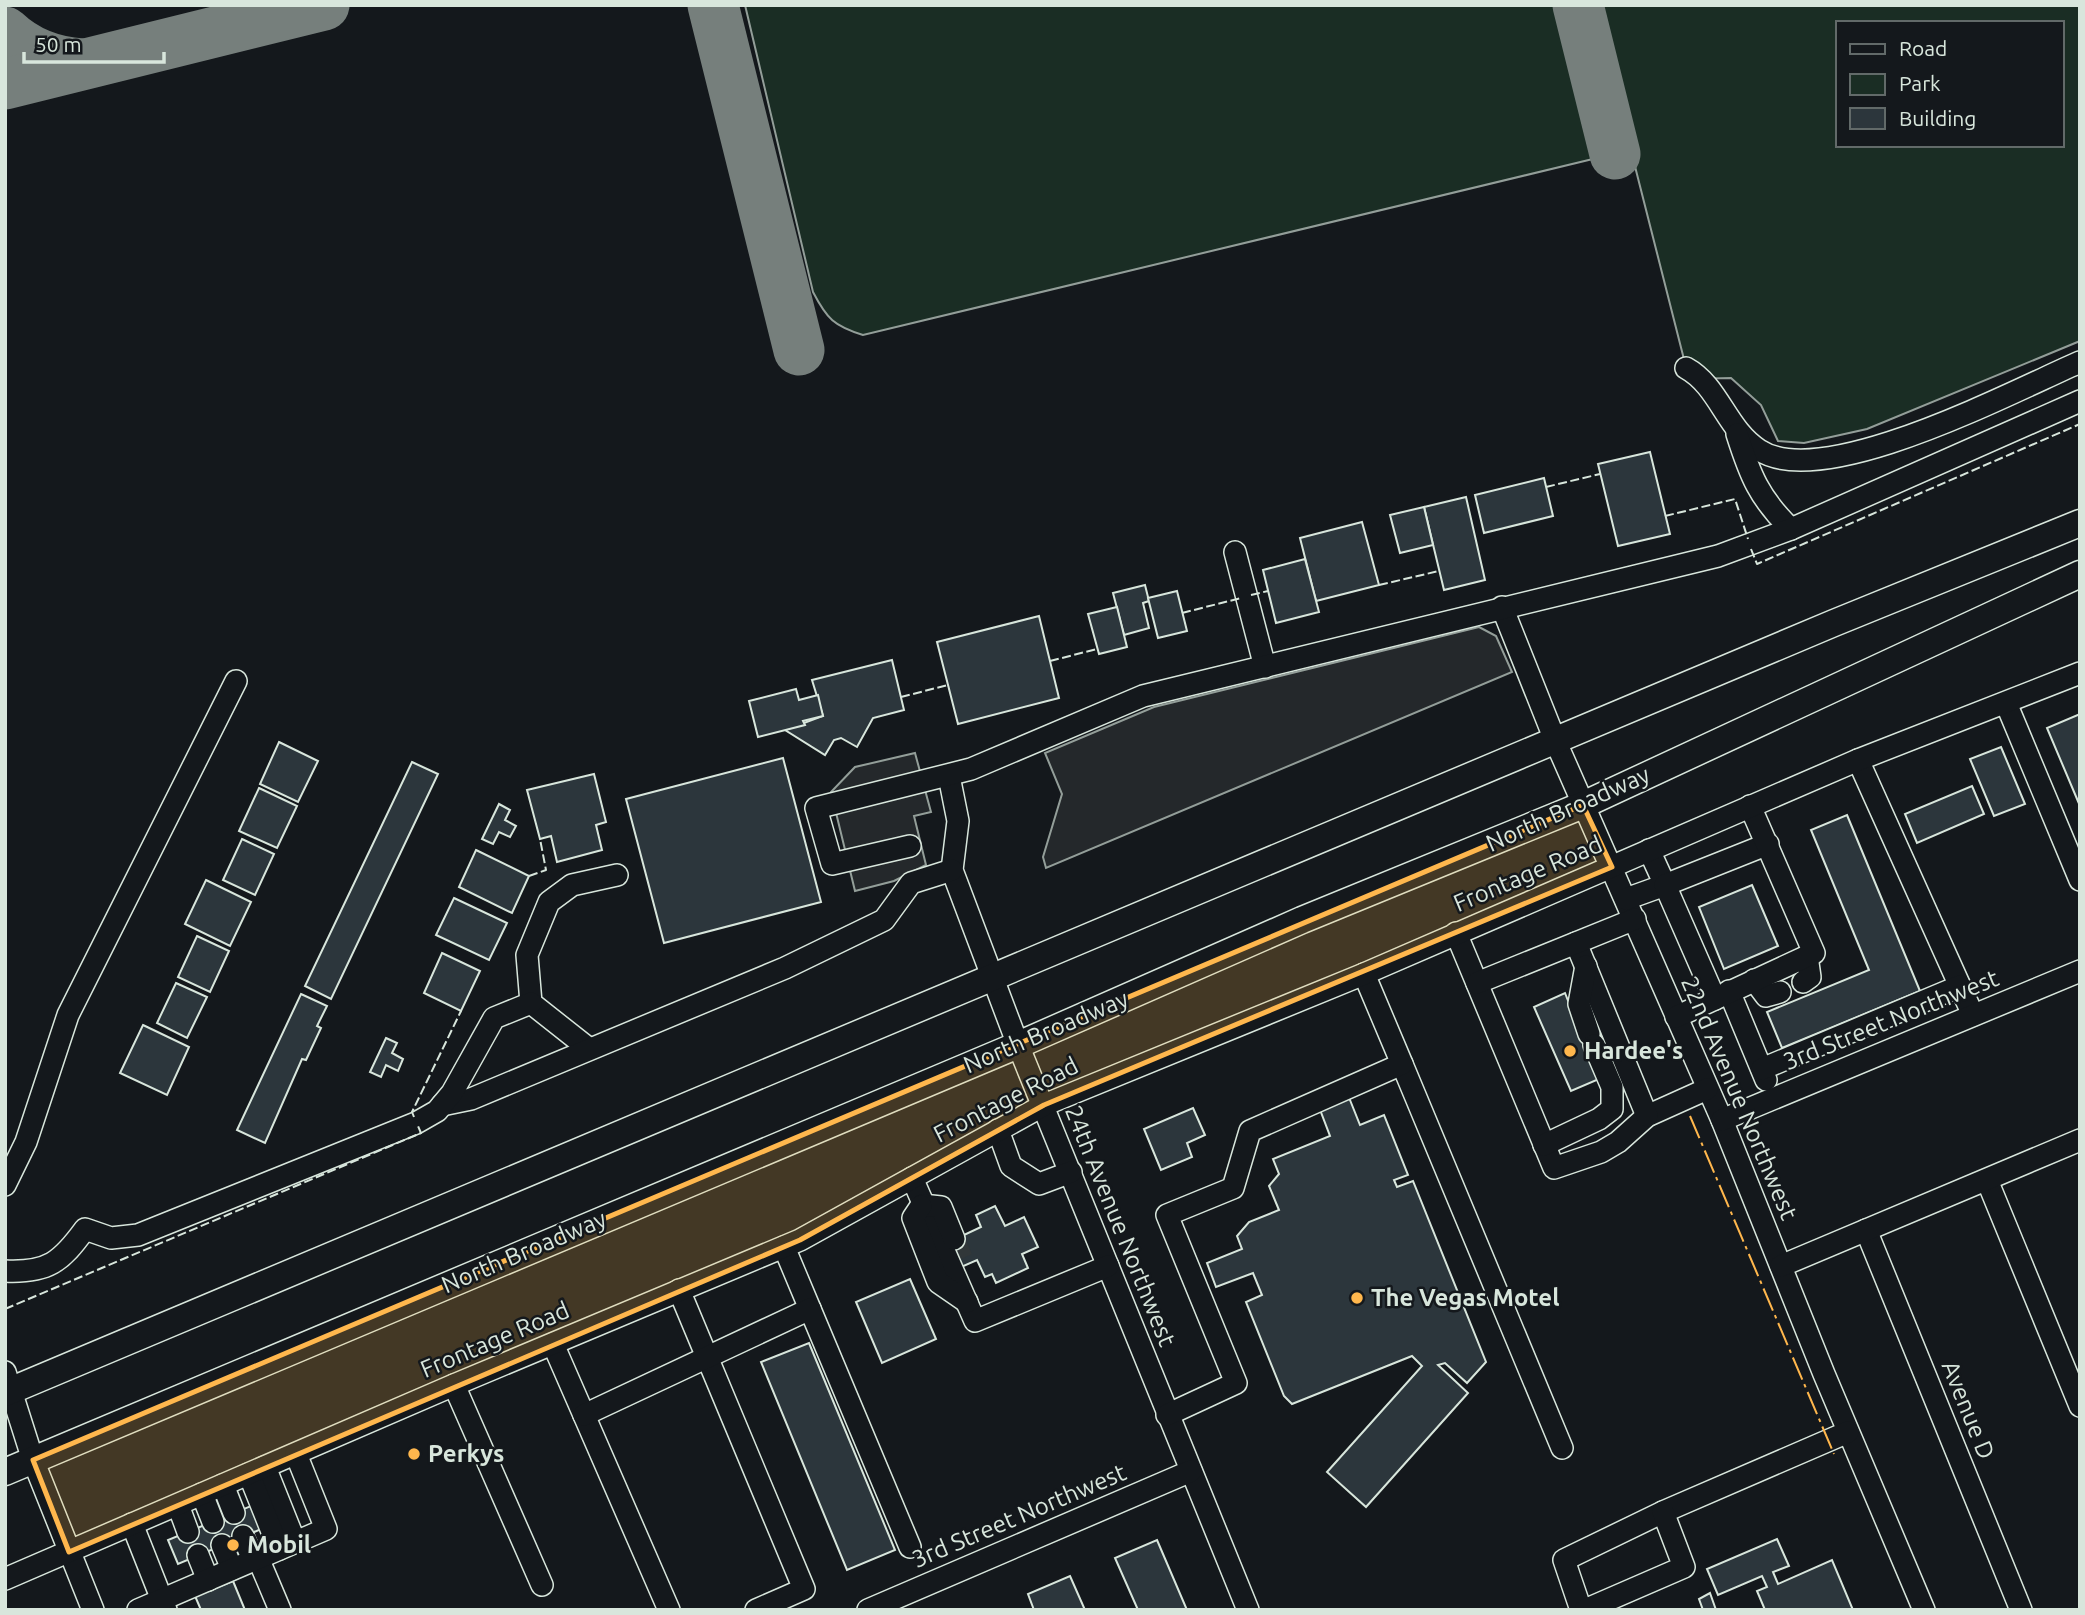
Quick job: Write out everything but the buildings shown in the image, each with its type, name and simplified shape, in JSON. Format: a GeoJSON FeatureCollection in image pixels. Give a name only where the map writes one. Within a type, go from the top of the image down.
{"type":"FeatureCollection","features":[{"type":"Feature","properties":{"kind":"main road"},"geometry":{"type":"LineString","coordinates":[[8,1385],[2080,523]]}},
{"type":"Feature","properties":{"kind":"main road","name":"North Broadway"},"geometry":{"type":"LineString","coordinates":[[5,1472],[1018,1045],[1302,920],[1583,804],[2080,574]]}},
{"type":"Feature","properties":{"kind":"street"},"geometry":{"type":"LineString","coordinates":[[1737,434],[1761,452],[1786,460],[1817,460],[1848,455],[1894,442],[2080,362]]}},
{"type":"Feature","properties":{"kind":"street"},"geometry":{"type":"LineString","coordinates":[[1686,368],[1699,375],[1708,387],[1737,434],[1751,480],[1770,509],[1791,529]]}},
{"type":"Feature","properties":{"kind":"street"},"geometry":{"type":"LineString","coordinates":[[910,846],[832,864],[816,808],[948,776],[1143,696],[1718,556],[1791,529],[2080,401]]}},
{"type":"Feature","properties":{"kind":"street"},"geometry":{"type":"LineString","coordinates":[[1235,552],[1265,667]]}},
{"type":"Feature","properties":{"kind":"street","name":"22nd Avenue Northwest"},"geometry":{"type":"LineString","coordinates":[[1502,607],[1555,740],[1722,1120],[1848,1432],[1924,1610]]}},
{"type":"Feature","properties":{"kind":"street","name":"Frontage Road"},"geometry":{"type":"LineString","coordinates":[[5,1579],[454,1385],[784,1247],[1044,1105],[1364,974],[1858,760],[2080,673]]}},
{"type":"Feature","properties":{"kind":"street"},"geometry":{"type":"LineString","coordinates":[[5,1185],[26,1142],[68,1015],[236,681]]}},
{"type":"Feature","properties":{"kind":"street"},"geometry":{"type":"LineString","coordinates":[[2006,703],[2080,880]]}},
{"type":"Feature","properties":{"kind":"street"},"geometry":{"type":"LineString","coordinates":[[1858,760],[1973,1015]]}},
{"type":"Feature","properties":{"kind":"street","name":"24th Avenue Northwest"},"geometry":{"type":"LineString","coordinates":[[948,776],[958,821],[952,870],[1018,1045],[1248,1610]]}},
{"type":"Feature","properties":{"kind":"street"},"geometry":{"type":"LineString","coordinates":[[1676,1017],[1814,953],[1751,806]]}},
{"type":"Feature","properties":{"kind":"street"},"geometry":{"type":"LineString","coordinates":[[1626,899],[1768,844]]}},
{"type":"Feature","properties":{"kind":"street"},"geometry":{"type":"LineString","coordinates":[[1649,850],[1762,1069],[1773,1097]]}},
{"type":"Feature","properties":{"kind":"street"},"geometry":{"type":"LineString","coordinates":[[5,1271],[46,1269],[66,1255],[85,1229],[111,1238],[138,1235],[157,1229],[416,1123],[442,1105],[471,1099],[785,968],[884,920],[911,883],[952,870]]}},
{"type":"Feature","properties":{"kind":"street"},"geometry":{"type":"LineString","coordinates":[[588,1048],[531,1003],[527,955],[549,902],[572,885],[617,875]]}},
{"type":"Feature","properties":{"kind":"street"},"geometry":{"type":"LineString","coordinates":[[1476,983],[1634,919]]}},
{"type":"Feature","properties":{"kind":"street"},"geometry":{"type":"LineString","coordinates":[[1456,933],[1554,1168],[1601,1152],[1618,1142],[1647,1116],[1707,1089]]}},
{"type":"Feature","properties":{"kind":"street"},"geometry":{"type":"LineString","coordinates":[[1576,943],[1647,1116]]}},
{"type":"Feature","properties":{"kind":"street"},"geometry":{"type":"LineString","coordinates":[[1803,982],[1810,977],[1807,956]]}},
{"type":"Feature","properties":{"kind":"street"},"geometry":{"type":"LineString","coordinates":[[1544,1145],[1599,1119],[1612,1109],[1612,1087],[1591,1040],[1579,1004],[1586,966]]}},
{"type":"Feature","properties":{"kind":"street","name":"3rd Street Northwest"},"geometry":{"type":"LineString","coordinates":[[1722,1120],[2080,971]]}},
{"type":"Feature","properties":{"kind":"street"},"geometry":{"type":"LineString","coordinates":[[1364,974],[1562,1448]]}},
{"type":"Feature","properties":{"kind":"street"},"geometry":{"type":"LineString","coordinates":[[1754,980],[1766,996],[1780,992]]}},
{"type":"Feature","properties":{"kind":"street"},"geometry":{"type":"LineString","coordinates":[[1762,1069],[1960,986]]}},
{"type":"Feature","properties":{"kind":"street"},"geometry":{"type":"LineString","coordinates":[[442,1105],[494,1018],[531,1003]]}},
{"type":"Feature","properties":{"kind":"street"},"geometry":{"type":"LineString","coordinates":[[1167,1415],[1236,1383],[1167,1215],[1233,1188],[1250,1131],[1402,1064]]}},
{"type":"Feature","properties":{"kind":"street"},"geometry":{"type":"LineString","coordinates":[[998,1130],[1012,1166],[1039,1184],[1070,1172]]}},
{"type":"Feature","properties":{"kind":"street"},"geometry":{"type":"LineString","coordinates":[[1781,1266],[2080,1140]]}},
{"type":"Feature","properties":{"kind":"street"},"geometry":{"type":"LineString","coordinates":[[912,1178],[971,1311]]}},
{"type":"Feature","properties":{"kind":"street"},"geometry":{"type":"LineString","coordinates":[[1987,1180],[2080,1406]]}},
{"type":"Feature","properties":{"kind":"street"},"geometry":{"type":"LineString","coordinates":[[922,1205],[940,1207],[954,1239]]}},
{"type":"Feature","properties":{"kind":"street","name":"Avenue D"},"geometry":{"type":"LineString","coordinates":[[1866,1230],[2021,1610]]}},
{"type":"Feature","properties":{"kind":"street"},"geometry":{"type":"LineString","coordinates":[[784,1247],[910,1547]]}},
{"type":"Feature","properties":{"kind":"street"},"geometry":{"type":"LineString","coordinates":[[965,1265],[971,1311]]}},
{"type":"Feature","properties":{"kind":"street"},"geometry":{"type":"LineString","coordinates":[[971,1311],[1108,1266]]}},
{"type":"Feature","properties":{"kind":"street"},"geometry":{"type":"LineString","coordinates":[[679,1290],[804,1589],[755,1610]]}},
{"type":"Feature","properties":{"kind":"street"},"geometry":{"type":"LineString","coordinates":[[584,1415],[810,1309]]}},
{"type":"Feature","properties":{"kind":"street"},"geometry":{"type":"LineString","coordinates":[[553,1344],[669,1610]]}},
{"type":"Feature","properties":{"kind":"street"},"geometry":{"type":"LineString","coordinates":[[8,1385],[33,1460],[93,1610]]}},
{"type":"Feature","properties":{"kind":"street"},"geometry":{"type":"LineString","coordinates":[[454,1385],[542,1585]]}},
{"type":"Feature","properties":{"kind":"street"},"geometry":{"type":"LineString","coordinates":[[1663,1512],[1684,1567],[1583,1610],[1564,1560],[1663,1512],[1848,1432]]}},
{"type":"Feature","properties":{"kind":"street"},"geometry":{"type":"LineString","coordinates":[[138,1610],[163,1605],[208,1580],[326,1529],[296,1454]]}},
{"type":"Feature","properties":{"kind":"street"},"geometry":{"type":"LineString","coordinates":[[257,1471],[287,1546]]}},
{"type":"Feature","properties":{"kind":"street","name":"3rd Street Northwest"},"geometry":{"type":"LineString","coordinates":[[868,1610],[1191,1471]]}},
{"type":"Feature","properties":{"kind":"street"},"geometry":{"type":"LineString","coordinates":[[223,1485],[234,1513]]}},
{"type":"Feature","properties":{"kind":"street"},"geometry":{"type":"LineString","coordinates":[[202,1494],[213,1522]]}},
{"type":"Feature","properties":{"kind":"street"},"geometry":{"type":"LineString","coordinates":[[178,1505],[188,1532]]}},
{"type":"Feature","properties":{"kind":"street"},"geometry":{"type":"LineString","coordinates":[[132,1524],[163,1605]]}},
{"type":"Feature","properties":{"kind":"street"},"geometry":{"type":"LineString","coordinates":[[243,1536],[280,1610]]}},
{"type":"Feature","properties":{"kind":"street"},"geometry":{"type":"LineString","coordinates":[[222,1545],[232,1569]]}},
{"type":"Feature","properties":{"kind":"street"},"geometry":{"type":"LineString","coordinates":[[198,1555],[208,1580]]}},
{"type":"Feature","properties":{"kind":"highlighted area"},"geometry":{"type":"Polygon","coordinates":[[[1583,805],[1612,867],[1044,1105],[800,1240],[69,1552],[33,1460],[1583,805]]]}},
{"type":"Feature","properties":{"kind":"green space"},"geometry":{"type":"Polygon","coordinates":[[[745,5],[1559,5],[1597,158],[863,335],[832,320],[813,292],[745,5]]]}},
{"type":"Feature","properties":{"kind":"green space"},"geometry":{"type":"Polygon","coordinates":[[[1594,5],[2080,5],[2080,341],[1867,429],[1804,443],[1778,441],[1761,405],[1731,378],[1689,379],[1594,5]]]}},
{"type":"Feature","properties":{"kind":"shaded area"},"geometry":{"type":"Polygon","coordinates":[[[1479,627],[1496,636],[1512,672],[1046,868],[1043,857],[1062,794],[1045,753],[1154,707],[1479,627]]]}},
{"type":"Feature","properties":{"kind":"shaded area"},"geometry":{"type":"Polygon","coordinates":[[[915,753],[931,812],[914,816],[926,865],[894,881],[855,891],[831,792],[855,767],[915,753]]]}},
{"type":"Feature","properties":{"kind":"taxiway"},"geometry":{"type":"LineString","coordinates":[[5,84],[324,5]]}},
{"type":"Feature","properties":{"kind":"taxiway"},"geometry":{"type":"LineString","coordinates":[[713,5],[799,350]]}},
{"type":"Feature","properties":{"kind":"taxiway"},"geometry":{"type":"LineString","coordinates":[[1578,5],[1615,154]]}},
{"type":"Feature","properties":{"kind":"taxiway"},"geometry":{"type":"LineString","coordinates":[[5,32],[22,46],[41,55],[82,64]]}},
{"type":"Feature","properties":{"kind":"tunnel"},"geometry":{"type":"LineString","coordinates":[[954,1239],[965,1265]]}},
{"type":"Feature","properties":{"kind":"fence"},"geometry":{"type":"LineString","coordinates":[[1751,549],[1757,564],[2080,424]]}},
{"type":"Feature","properties":{"kind":"fence"},"geometry":{"type":"LineString","coordinates":[[1546,487],[1600,474]]}},
{"type":"Feature","properties":{"kind":"fence"},"geometry":{"type":"LineString","coordinates":[[1665,516],[1735,499],[1748,539]]}},
{"type":"Feature","properties":{"kind":"fence"},"geometry":{"type":"LineString","coordinates":[[1379,585],[1439,571]]}},
{"type":"Feature","properties":{"kind":"fence"},"geometry":{"type":"LineString","coordinates":[[1251,595],[1268,591]]}},
{"type":"Feature","properties":{"kind":"fence"},"geometry":{"type":"LineString","coordinates":[[1182,613],[1241,598]]}},
{"type":"Feature","properties":{"kind":"fence"},"geometry":{"type":"LineString","coordinates":[[1050,661],[1097,649]]}},
{"type":"Feature","properties":{"kind":"fence"},"geometry":{"type":"LineString","coordinates":[[901,697],[948,685]]}},
{"type":"Feature","properties":{"kind":"fence"},"geometry":{"type":"LineString","coordinates":[[529,876],[546,870],[540,839]]}},
{"type":"Feature","properties":{"kind":"fence"},"geometry":{"type":"LineString","coordinates":[[414,1117],[412,1112],[461,1011]]}},
{"type":"Feature","properties":{"kind":"fence"},"geometry":{"type":"LineString","coordinates":[[5,1309],[421,1133],[418,1126]]}},
{"type":"Feature","properties":{"kind":"power"},"geometry":{"type":"LineString","coordinates":[[1690,1116],[1834,1454]]}},
{"type":"Feature","properties":{"kind":"place","name":"Hardee's"},"geometry":{"type":"Point","coordinates":[1570,1051]}},
{"type":"Feature","properties":{"kind":"place","name":"The Vegas Motel"},"geometry":{"type":"Point","coordinates":[1357,1298]}},
{"type":"Feature","properties":{"kind":"place","name":"Perkys"},"geometry":{"type":"Point","coordinates":[414,1454]}},
{"type":"Feature","properties":{"kind":"place","name":"Mobil"},"geometry":{"type":"Point","coordinates":[233,1545]}}]}
